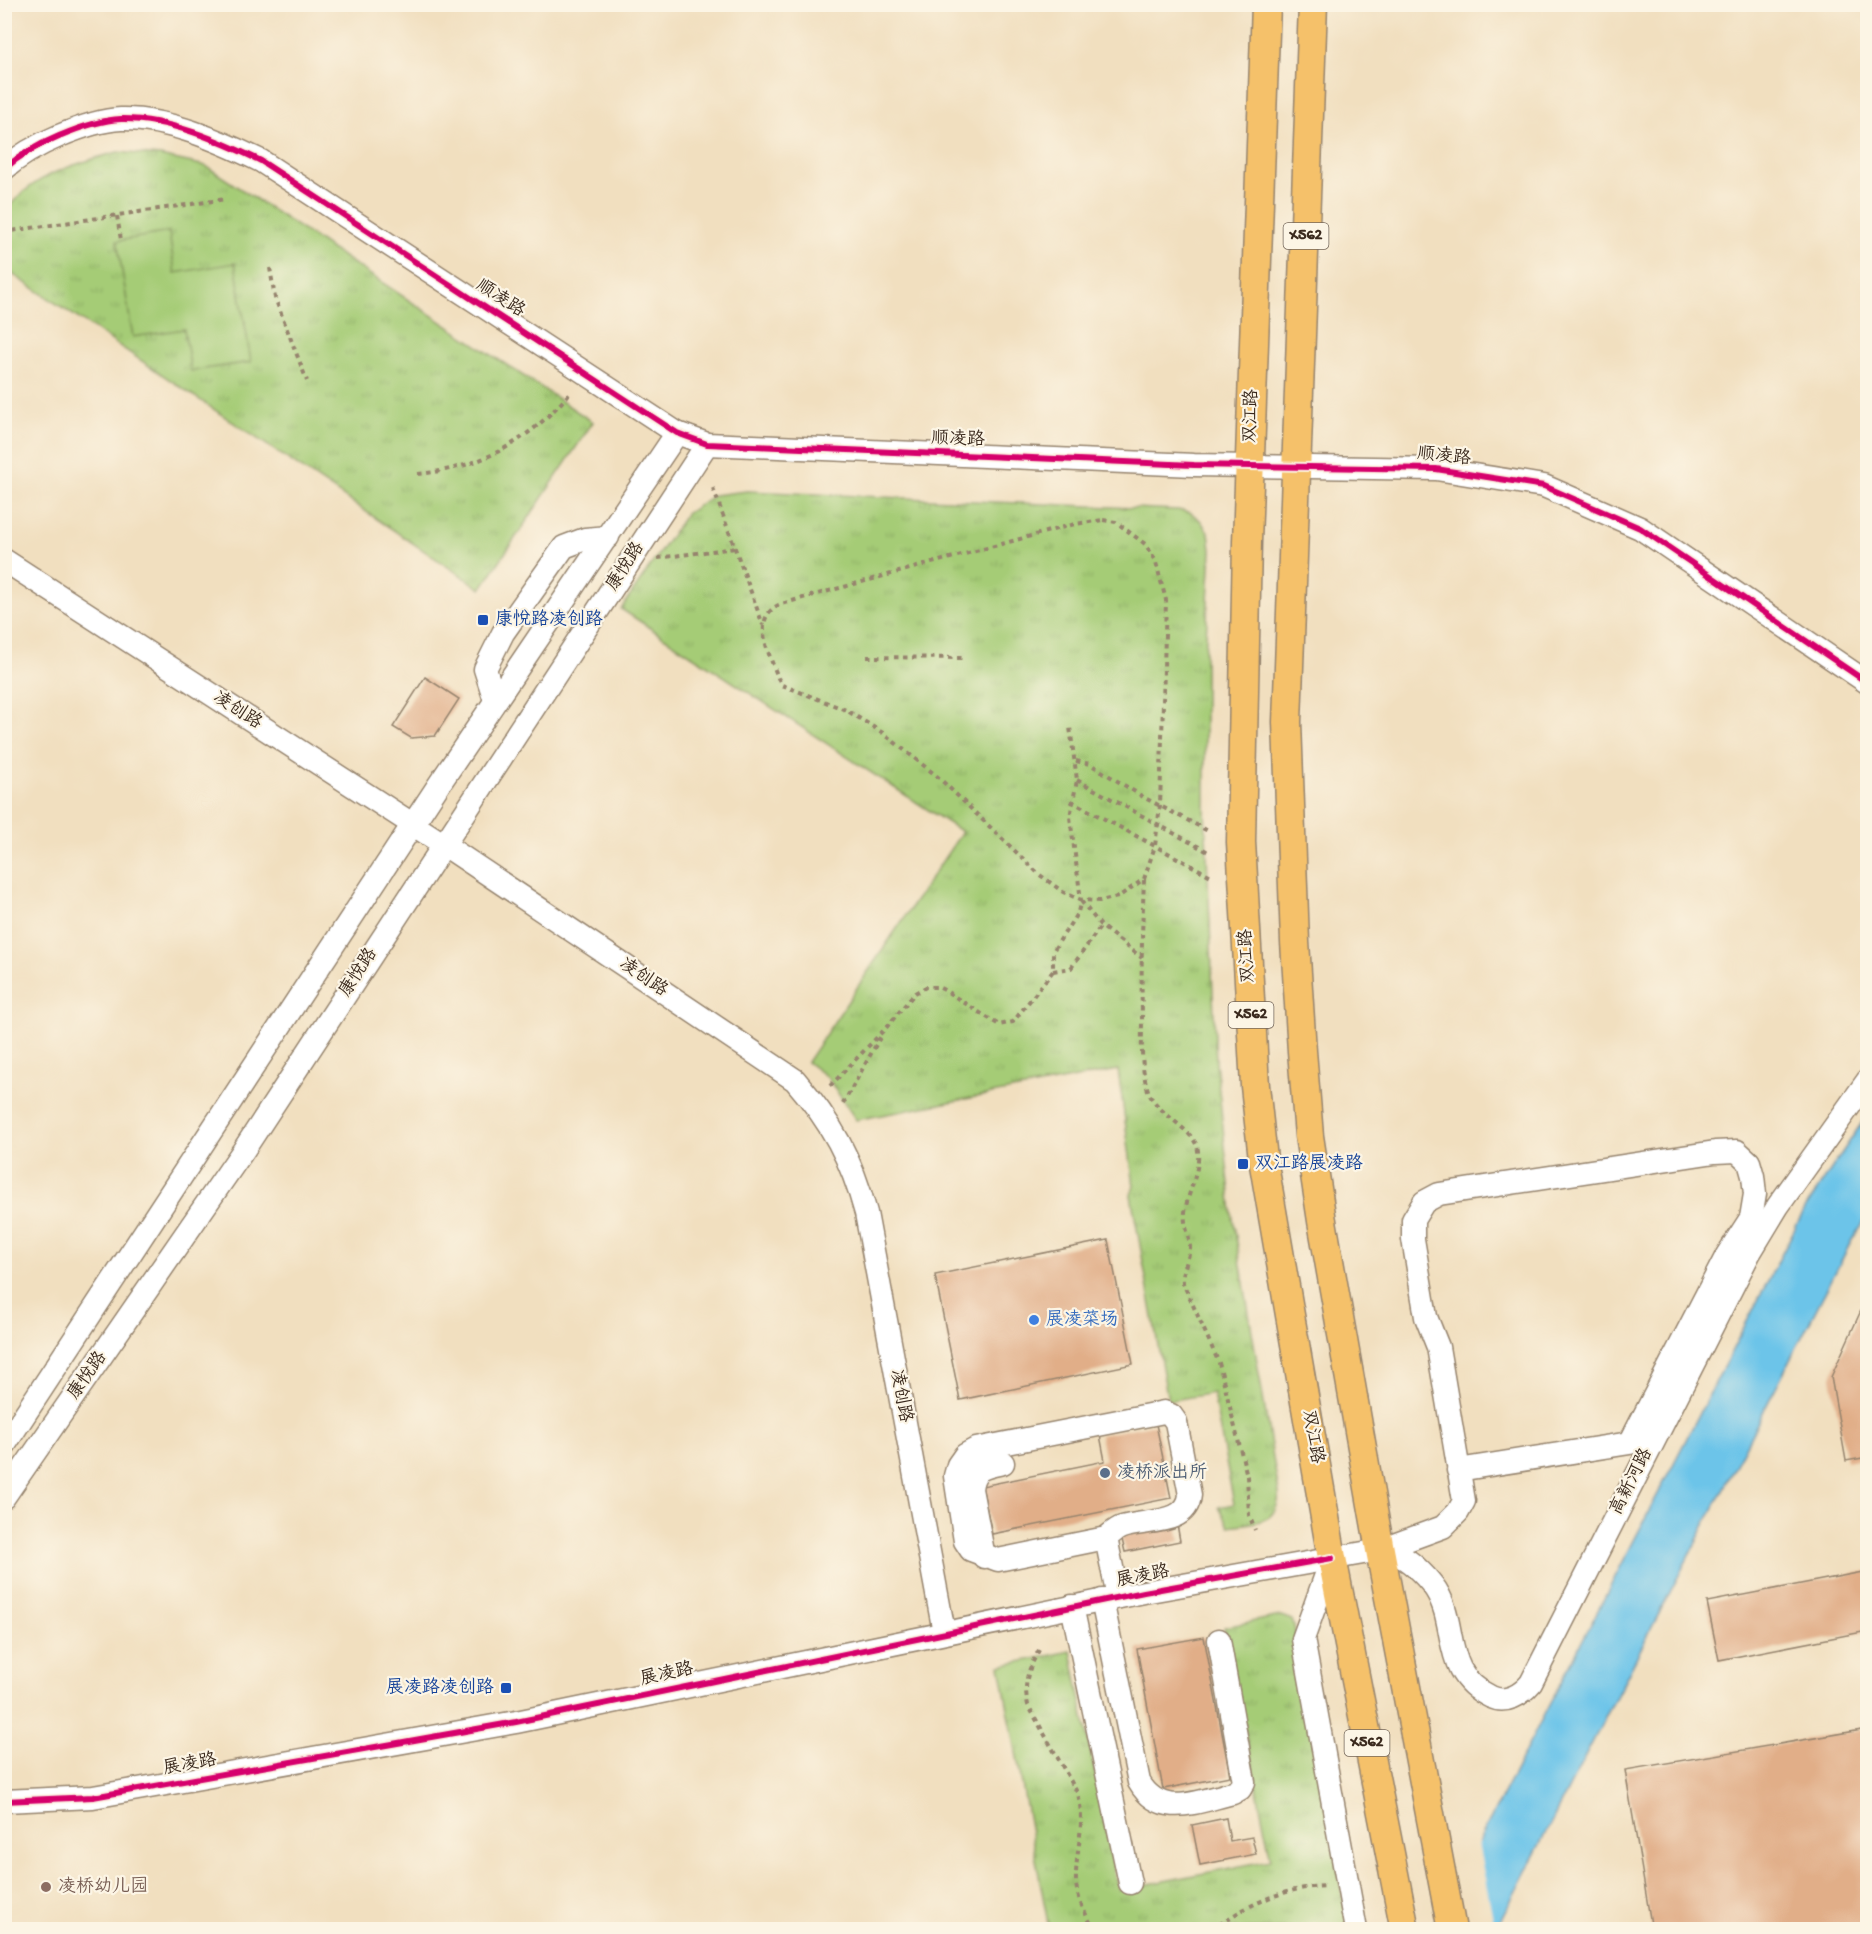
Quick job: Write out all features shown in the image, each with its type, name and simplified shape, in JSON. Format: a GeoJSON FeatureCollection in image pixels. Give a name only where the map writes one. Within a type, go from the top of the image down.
{"type":"FeatureCollection","features":[{"type":"Feature","properties":{"kind":"main road","name":"双江路"},"geometry":{"type":"LineString","coordinates":[[1266,4],[1250,465],[1241,842],[1255,1086],[1263,1159],[1332,1558],[1405,1928]]}},
{"type":"Feature","properties":{"kind":"main road","name":"X562"},"geometry":{"type":"LineString","coordinates":[[1313,4],[1287,722],[1295,942],[1302,1051],[1310,1136],[1321,1210],[1380,1550],[1452,1929]]}},
{"type":"Feature","properties":{"kind":"street","name":"顺凌路"},"geometry":{"type":"LineString","coordinates":[[4,169],[14,160],[46,141],[80,127],[121,119],[166,125],[218,140],[261,162],[677,433],[707,444],[1298,467],[1436,469],[1544,486],[1640,528],[1868,683]]}},
{"type":"Feature","properties":{"kind":"street","name":"康悦路"},"geometry":{"type":"LineString","coordinates":[[4,1446],[495,700],[677,433]]}},
{"type":"Feature","properties":{"kind":"street","name":"康悦路"},"geometry":{"type":"LineString","coordinates":[[4,1497],[243,1151],[707,444]]}},
{"type":"Feature","properties":{"kind":"street"},"geometry":{"type":"LineString","coordinates":[[495,700],[485,669],[503,633],[564,547],[585,539],[608,537]]}},
{"type":"Feature","properties":{"kind":"street","name":"凌创路"},"geometry":{"type":"LineString","coordinates":[[4,561],[443,844],[795,1080],[823,1112],[857,1179],[866,1213],[944,1632]]}},
{"type":"Feature","properties":{"kind":"street","name":"高新河路"},"geometry":{"type":"LineString","coordinates":[[1380,1550],[1402,1557],[1435,1589],[1443,1607],[1455,1660],[1467,1680],[1482,1693],[1496,1699],[1506,1700],[1522,1693],[1531,1683],[1749,1254],[1778,1206],[1868,1080]]}},
{"type":"Feature","properties":{"kind":"street","name":"展凌路"},"geometry":{"type":"LineString","coordinates":[[4,1801],[93,1797],[516,1722],[1072,1606],[1380,1550],[1443,1527],[1458,1512],[1464,1501],[1458,1470],[1438,1347],[1426,1317],[1413,1239],[1413,1220],[1424,1202],[1439,1194],[1715,1152],[1737,1151],[1749,1162],[1755,1194],[1751,1218],[1727,1256],[1630,1443],[1458,1470]]}},
{"type":"Feature","properties":{"kind":"street"},"geometry":{"type":"LineString","coordinates":[[1164,1412],[1172,1415],[1176,1422],[1190,1495],[1189,1504],[1184,1512],[1173,1517],[1120,1527],[1106,1538],[1008,1559],[998,1560],[984,1557],[971,1550],[965,1541],[955,1489],[958,1465],[965,1455],[976,1449],[1153,1413],[1164,1412]]}},
{"type":"Feature","properties":{"kind":"street"},"geometry":{"type":"LineString","coordinates":[[984,1557],[971,1489],[972,1478],[982,1467],[1004,1463]]}},
{"type":"Feature","properties":{"kind":"street"},"geometry":{"type":"LineString","coordinates":[[1106,1538],[1110,1599],[1139,1782],[1145,1792],[1156,1802],[1177,1805],[1233,1793],[1240,1789],[1244,1782],[1219,1640]]}},
{"type":"Feature","properties":{"kind":"street"},"geometry":{"type":"LineString","coordinates":[[1332,1558],[1302,1639],[1356,1929]]}},
{"type":"Feature","properties":{"kind":"street"},"geometry":{"type":"LineString","coordinates":[[1072,1606],[1130,1883]]}},
{"type":"Feature","properties":{"kind":"path"},"geometry":{"type":"LineString","coordinates":[[4,232],[226,199]]}},
{"type":"Feature","properties":{"kind":"path"},"geometry":{"type":"LineString","coordinates":[[117,216],[121,240]]}},
{"type":"Feature","properties":{"kind":"path"},"geometry":{"type":"LineString","coordinates":[[270,268],[274,298],[307,381]]}},
{"type":"Feature","properties":{"kind":"path"},"geometry":{"type":"LineString","coordinates":[[418,474],[456,470],[484,459],[539,427],[569,394]]}},
{"type":"Feature","properties":{"kind":"path"},"geometry":{"type":"LineString","coordinates":[[713,489],[763,625],[777,678],[782,685],[846,710],[883,733],[946,784],[1040,875],[1081,900],[1101,926],[1142,958]]}},
{"type":"Feature","properties":{"kind":"path"},"geometry":{"type":"LineString","coordinates":[[763,625],[767,614],[781,604],[1085,521],[1116,522],[1145,544],[1155,559],[1166,600],[1160,806],[1155,846],[1144,879],[1143,1067],[1149,1093],[1158,1107],[1190,1134],[1198,1148],[1198,1168],[1185,1212],[1185,1230],[1190,1249],[1182,1272],[1183,1283],[1219,1363],[1247,1476],[1249,1515],[1255,1530]]}},
{"type":"Feature","properties":{"kind":"path"},"geometry":{"type":"LineString","coordinates":[[651,559],[735,548]]}},
{"type":"Feature","properties":{"kind":"path"},"geometry":{"type":"LineString","coordinates":[[867,657],[963,658]]}},
{"type":"Feature","properties":{"kind":"path"},"geometry":{"type":"LineString","coordinates":[[830,1086],[885,1029],[910,997],[926,987],[938,987],[946,991],[999,1025],[1013,1022],[1053,971],[1053,951],[1078,912],[1081,900],[1070,817],[1071,801],[1077,780],[1070,727]]}},
{"type":"Feature","properties":{"kind":"path"},"geometry":{"type":"LineString","coordinates":[[1076,761],[1090,764],[1160,806],[1210,832]]}},
{"type":"Feature","properties":{"kind":"path"},"geometry":{"type":"LineString","coordinates":[[1077,780],[1210,854]]}},
{"type":"Feature","properties":{"kind":"path"},"geometry":{"type":"LineString","coordinates":[[1071,801],[1211,876]]}},
{"type":"Feature","properties":{"kind":"path"},"geometry":{"type":"LineString","coordinates":[[1081,900],[1100,901],[1118,897],[1144,879]]}},
{"type":"Feature","properties":{"kind":"path"},"geometry":{"type":"LineString","coordinates":[[1053,971],[1071,968],[1101,926]]}},
{"type":"Feature","properties":{"kind":"path"},"geometry":{"type":"LineString","coordinates":[[843,1104],[885,1029]]}},
{"type":"Feature","properties":{"kind":"path"},"geometry":{"type":"LineString","coordinates":[[1039,1650],[1029,1669],[1025,1691],[1028,1705],[1078,1794],[1082,1810],[1076,1882],[1079,1897],[1095,1929]]}},
{"type":"Feature","properties":{"kind":"path"},"geometry":{"type":"LineString","coordinates":[[1212,1929],[1267,1898],[1298,1888],[1348,1886]]}},
{"type":"Feature","properties":{"kind":"green space"},"geometry":{"type":"Polygon","coordinates":[[[118,152],[160,156],[206,166],[593,422],[481,589],[5,269],[5,212],[16,199],[41,179],[56,172],[118,152]]]}},
{"type":"Feature","properties":{"kind":"green space"},"geometry":{"type":"Polygon","coordinates":[[[169,232],[175,273],[235,263],[251,362],[191,371],[184,329],[133,337],[117,241],[169,232]]]}},
{"type":"Feature","properties":{"kind":"green space"},"geometry":{"type":"Polygon","coordinates":[[[747,491],[1178,510],[1191,513],[1200,520],[1209,533],[1211,550],[1205,655],[1205,810],[1216,1062],[1232,1212],[1279,1493],[1274,1511],[1263,1520],[1229,1526],[1219,1507],[1234,1504],[1213,1393],[1168,1401],[1131,1195],[1134,1186],[1118,1070],[856,1120],[827,1077],[807,1062],[962,832],[621,609],[686,514],[714,495],[747,491]]]}},
{"type":"Feature","properties":{"kind":"green space"},"geometry":{"type":"Polygon","coordinates":[[[1281,1616],[1292,1620],[1294,1626],[1349,1929],[1049,1929],[1000,1666],[1071,1651],[1118,1890],[1271,1860],[1224,1627],[1281,1616]]]}},
{"type":"Feature","properties":{"kind":"water"},"geometry":{"type":"Polygon","coordinates":[[[1867,1115],[1867,1217],[1852,1240],[1496,1929],[1433,1930],[1806,1207],[1867,1115]]]}},
{"type":"Feature","properties":{"kind":"pier"},"geometry":{"type":"Polygon","coordinates":[[[1477,1838],[1495,1929],[1436,1929],[1434,1922],[1477,1838]]]}},
{"type":"Feature","properties":{"kind":"building"},"geometry":{"type":"Polygon","coordinates":[[[425,677],[459,699],[435,736],[411,738],[393,727],[425,677]]]}},
{"type":"Feature","properties":{"kind":"building","name":"展凌菜场"},"geometry":{"type":"Polygon","coordinates":[[[1108,1240],[1133,1364],[960,1400],[935,1275],[1108,1240]]]}},
{"type":"Feature","properties":{"kind":"building"},"geometry":{"type":"Polygon","coordinates":[[[1868,1295],[1868,1457],[1846,1461],[1831,1377],[1868,1295]]]}},
{"type":"Feature","properties":{"kind":"building","name":"凌桥派出所"},"geometry":{"type":"Polygon","coordinates":[[[1156,1424],[1171,1498],[992,1534],[982,1486],[1105,1461],[1100,1435],[1156,1424]]]}},
{"type":"Feature","properties":{"kind":"building"},"geometry":{"type":"Polygon","coordinates":[[[1177,1524],[1180,1541],[1125,1552],[1121,1535],[1177,1524]]]}},
{"type":"Feature","properties":{"kind":"building"},"geometry":{"type":"Polygon","coordinates":[[[1868,1571],[1868,1631],[1719,1660],[1707,1602],[1868,1571]]]}},
{"type":"Feature","properties":{"kind":"building"},"geometry":{"type":"Polygon","coordinates":[[[1204,1637],[1230,1776],[1163,1789],[1137,1649],[1204,1637]]]}},
{"type":"Feature","properties":{"kind":"building"},"geometry":{"type":"Polygon","coordinates":[[[1868,1729],[1868,1930],[1652,1930],[1625,1770],[1868,1729]]]}},
{"type":"Feature","properties":{"kind":"building"},"geometry":{"type":"Polygon","coordinates":[[[1226,1818],[1230,1841],[1252,1837],[1256,1854],[1200,1865],[1192,1825],[1226,1818]]]}},
{"type":"Feature","properties":{"kind":"cycle path"},"geometry":{"type":"LineString","coordinates":[[4,169],[37,146],[74,130],[105,121],[121,119],[157,122],[211,139],[261,161],[677,433],[707,444],[1194,465],[1436,469],[1544,486],[1640,528],[1868,683]]}},
{"type":"Feature","properties":{"kind":"cycle path"},"geometry":{"type":"LineString","coordinates":[[4,1801],[93,1797],[516,1722],[1144,1592],[1332,1558]]}},
{"type":"Feature","properties":{"kind":"place","name":"康悦路凌创路"},"geometry":{"type":"Point","coordinates":[483,620]}},
{"type":"Feature","properties":{"kind":"place","name":"双江路展凌路"},"geometry":{"type":"Point","coordinates":[1243,1164]}},
{"type":"Feature","properties":{"kind":"place","name":"展凌菜场"},"geometry":{"type":"Point","coordinates":[1034,1320]}},
{"type":"Feature","properties":{"kind":"place","name":"凌桥派出所"},"geometry":{"type":"Point","coordinates":[1105,1473]}},
{"type":"Feature","properties":{"kind":"place","name":"展凌路凌创路"},"geometry":{"type":"Point","coordinates":[506,1688]}},
{"type":"Feature","properties":{"kind":"place","name":"凌桥幼儿园"},"geometry":{"type":"Point","coordinates":[46,1887]}}]}
